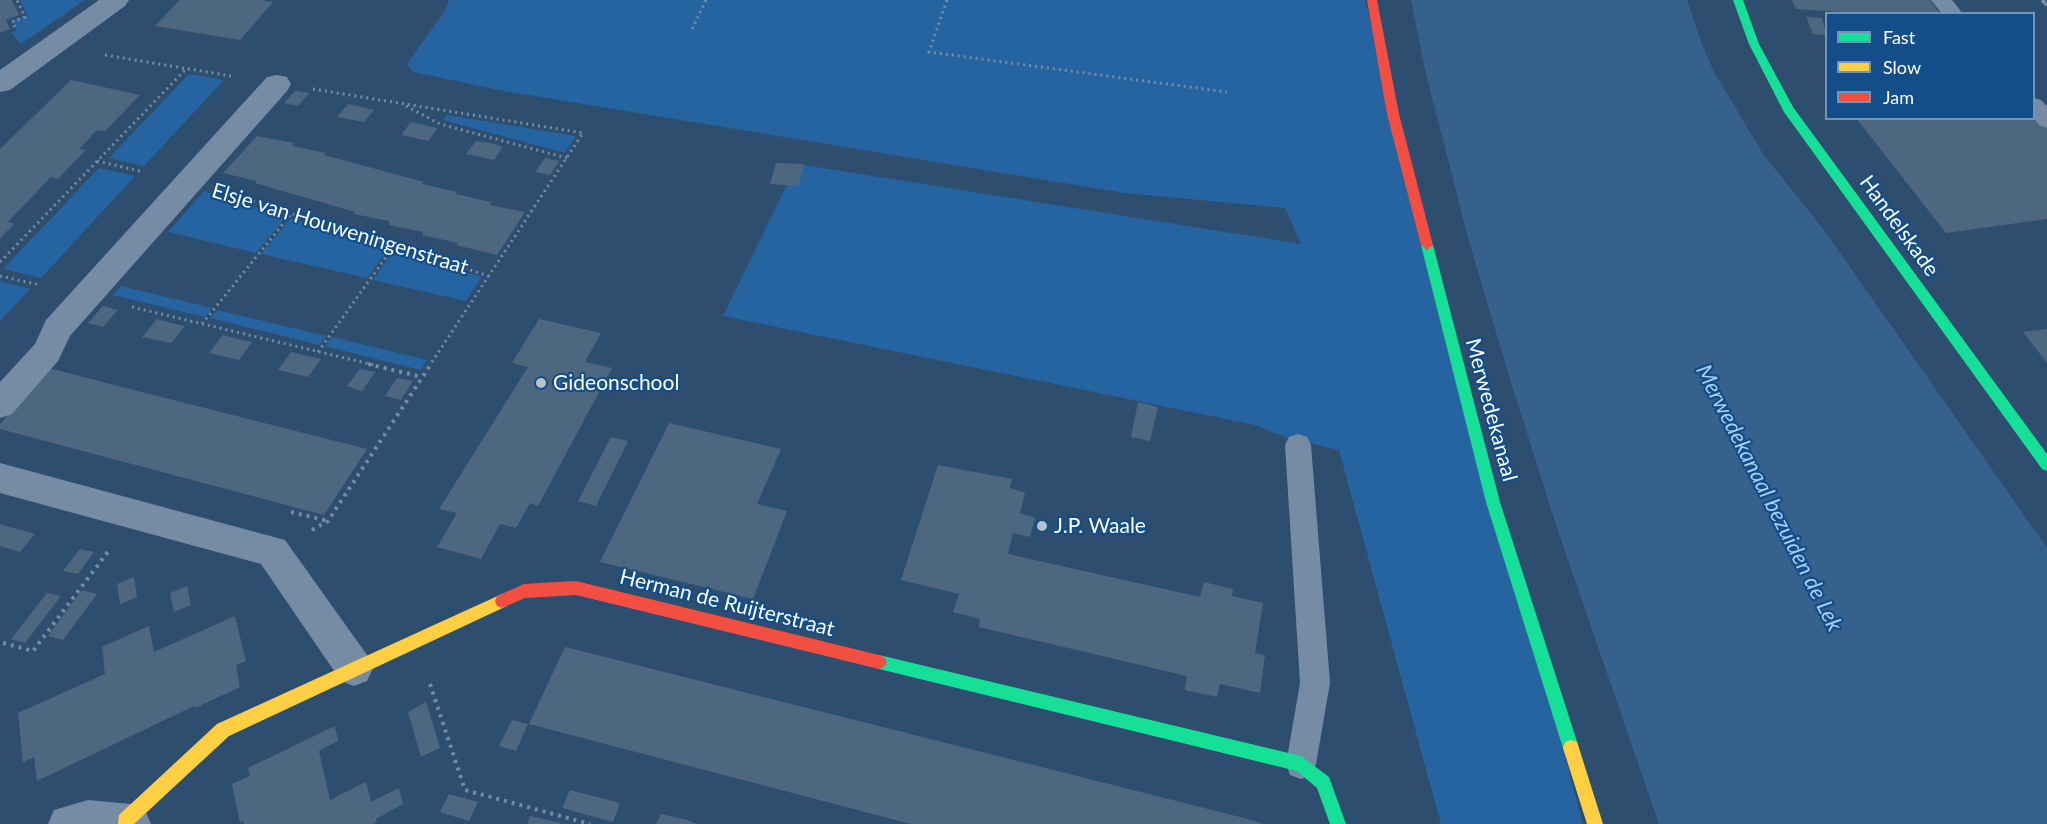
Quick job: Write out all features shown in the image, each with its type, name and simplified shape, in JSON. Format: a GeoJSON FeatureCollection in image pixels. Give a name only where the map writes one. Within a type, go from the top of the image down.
{"type":"FeatureCollection","features":[{"type":"Feature","properties":{"kind":"street"},"geometry":{"type":"LineString","coordinates":[[0,83],[116,0]]}},
{"type":"Feature","properties":{"kind":"street","name":"Merwedekanaal"},"geometry":{"type":"LineString","coordinates":[[1372,0],[1393,114],[1493,502],[1595,824]]}},
{"type":"Feature","properties":{"kind":"street","name":"Handelskade"},"geometry":{"type":"LineString","coordinates":[[1738,0],[1754,44],[1788,109],[2047,465]]}},
{"type":"Feature","properties":{"kind":"street","name":"Elsje van Houweningenstraat"},"geometry":{"type":"LineString","coordinates":[[0,404],[47,352],[57,329],[277,84]]}},
{"type":"Feature","properties":{"kind":"street"},"geometry":{"type":"LineString","coordinates":[[0,478],[272,551],[354,668]]}},
{"type":"Feature","properties":{"kind":"street","name":"Herman de Ruijterstraat"},"geometry":{"type":"LineString","coordinates":[[128,823],[223,730],[524,591],[576,588],[1301,764],[1323,783],[1338,824]]}},
{"type":"Feature","properties":{"kind":"street"},"geometry":{"type":"LineString","coordinates":[[68,824],[88,820],[128,823]]}},
{"type":"Feature","properties":{"kind":"lane"},"geometry":{"type":"LineString","coordinates":[[1941,0],[1951,12]]}},
{"type":"Feature","properties":{"kind":"lane"},"geometry":{"type":"LineString","coordinates":[[2035,106],[2047,120]]}},
{"type":"Feature","properties":{"kind":"lane"},"geometry":{"type":"LineString","coordinates":[[1298,445],[1315,683],[1307,740],[1301,764]]}},
{"type":"Feature","properties":{"kind":"path"},"geometry":{"type":"LineString","coordinates":[[692,29],[706,0]]}},
{"type":"Feature","properties":{"kind":"path"},"geometry":{"type":"LineString","coordinates":[[947,0],[929,52],[1227,92]]}},
{"type":"Feature","properties":{"kind":"path"},"geometry":{"type":"LineString","coordinates":[[99,54],[584,133],[328,521],[272,551]]}},
{"type":"Feature","properties":{"kind":"path"},"geometry":{"type":"LineString","coordinates":[[0,262],[186,69]]}},
{"type":"Feature","properties":{"kind":"path"},"geometry":{"type":"LineString","coordinates":[[402,104],[440,124],[567,158]]}},
{"type":"Feature","properties":{"kind":"path","name":"Elsje van Houweningenstraat"},"geometry":{"type":"LineString","coordinates":[[191,182],[489,276]]}},
{"type":"Feature","properties":{"kind":"path"},"geometry":{"type":"LineString","coordinates":[[202,324],[291,213]]}},
{"type":"Feature","properties":{"kind":"path"},"geometry":{"type":"LineString","coordinates":[[318,352],[394,246]]}},
{"type":"Feature","properties":{"kind":"path"},"geometry":{"type":"LineString","coordinates":[[0,276],[422,377]]}},
{"type":"Feature","properties":{"kind":"path"},"geometry":{"type":"LineString","coordinates":[[456,315],[462,317]]}},
{"type":"Feature","properties":{"kind":"path"},"geometry":{"type":"LineString","coordinates":[[3,643],[33,651],[136,515]]}},
{"type":"Feature","properties":{"kind":"path"},"geometry":{"type":"LineString","coordinates":[[418,640],[465,790],[590,824]]}},
{"type":"Feature","properties":{"kind":"shaded area"},"geometry":{"type":"Polygon","coordinates":[[[20,0],[85,0],[21,44],[11,33],[17,30],[13,20],[27,15],[20,0]]]}},
{"type":"Feature","properties":{"kind":"shaded area"},"geometry":{"type":"Polygon","coordinates":[[[449,0],[1365,0],[1583,824],[1441,824],[1339,450],[1287,438],[1255,425],[723,316],[797,164],[1301,244],[1285,208],[1125,193],[504,91],[413,72],[407,65],[445,11],[449,0]]]}},
{"type":"Feature","properties":{"kind":"shaded area"},"geometry":{"type":"Polygon","coordinates":[[[189,74],[224,80],[144,166],[109,158],[189,74]]]}},
{"type":"Feature","properties":{"kind":"shaded area"},"geometry":{"type":"Polygon","coordinates":[[[447,115],[576,136],[565,153],[443,120],[447,115]]]}},
{"type":"Feature","properties":{"kind":"shaded area"},"geometry":{"type":"Polygon","coordinates":[[[99,168],[135,176],[41,278],[3,269],[99,168]]]}},
{"type":"Feature","properties":{"kind":"shaded area"},"geometry":{"type":"Polygon","coordinates":[[[204,191],[286,217],[256,253],[168,232],[204,191]]]}},
{"type":"Feature","properties":{"kind":"shaded area"},"geometry":{"type":"Polygon","coordinates":[[[291,218],[389,249],[367,278],[261,254],[291,218]]]}},
{"type":"Feature","properties":{"kind":"shaded area"},"geometry":{"type":"Polygon","coordinates":[[[394,250],[482,277],[466,301],[373,280],[394,250]]]}},
{"type":"Feature","properties":{"kind":"shaded area"},"geometry":{"type":"Polygon","coordinates":[[[0,281],[30,289],[0,321],[0,281]]]}},
{"type":"Feature","properties":{"kind":"shaded area"},"geometry":{"type":"Polygon","coordinates":[[[121,286],[212,308],[205,317],[113,295],[121,286]]]}},
{"type":"Feature","properties":{"kind":"shaded area"},"geometry":{"type":"Polygon","coordinates":[[[217,310],[326,336],[320,345],[210,318],[217,310]]]}},
{"type":"Feature","properties":{"kind":"shaded area"},"geometry":{"type":"Polygon","coordinates":[[[332,337],[427,360],[421,370],[325,346],[332,337]]]}},
{"type":"Feature","properties":{"kind":"water","name":"Merwedekanaal bezuiden de Lek"},"geometry":{"type":"Polygon","coordinates":[[[1411,0],[1687,0],[1714,72],[1763,154],[1824,230],[2047,548],[2047,824],[1659,824],[1556,525],[1509,376],[1466,231],[1424,65],[1411,0]]]}},
{"type":"Feature","properties":{"kind":"building"},"geometry":{"type":"Polygon","coordinates":[[[0,0],[12,0],[19,15],[6,20],[10,29],[0,33],[0,0]]]}},
{"type":"Feature","properties":{"kind":"building"},"geometry":{"type":"Polygon","coordinates":[[[180,0],[273,2],[240,40],[155,26],[180,0]]]}},
{"type":"Feature","properties":{"kind":"building"},"geometry":{"type":"Polygon","coordinates":[[[1792,0],[1930,0],[1939,12],[1838,12],[1796,9],[1792,0]]]}},
{"type":"Feature","properties":{"kind":"building"},"geometry":{"type":"Polygon","coordinates":[[[1806,17],[1822,18],[1825,35],[1813,34],[1806,17]]]}},
{"type":"Feature","properties":{"kind":"building"},"geometry":{"type":"Polygon","coordinates":[[[71,80],[140,95],[105,131],[97,130],[79,149],[86,150],[58,179],[51,177],[8,222],[14,224],[0,238],[0,149],[71,80]]]}},
{"type":"Feature","properties":{"kind":"building"},"geometry":{"type":"Polygon","coordinates":[[[295,91],[309,93],[298,106],[284,103],[295,91]]]}},
{"type":"Feature","properties":{"kind":"building"},"geometry":{"type":"Polygon","coordinates":[[[348,104],[374,110],[364,122],[337,117],[348,104]]]}},
{"type":"Feature","properties":{"kind":"building"},"geometry":{"type":"Polygon","coordinates":[[[2035,114],[2047,128],[2047,219],[1946,233],[1858,120],[2035,120],[2035,114]]]}},
{"type":"Feature","properties":{"kind":"building"},"geometry":{"type":"Polygon","coordinates":[[[411,122],[438,128],[428,141],[401,135],[411,122]]]}},
{"type":"Feature","properties":{"kind":"building"},"geometry":{"type":"Polygon","coordinates":[[[257,136],[294,143],[292,146],[326,153],[324,155],[491,202],[489,205],[525,212],[497,255],[456,245],[458,243],[422,235],[423,232],[389,225],[389,221],[354,214],[355,212],[255,183],[257,181],[223,173],[257,136]]]}},
{"type":"Feature","properties":{"kind":"building"},"geometry":{"type":"Polygon","coordinates":[[[476,141],[503,147],[494,160],[466,154],[476,141]]]}},
{"type":"Feature","properties":{"kind":"building"},"geometry":{"type":"Polygon","coordinates":[[[545,158],[559,161],[550,175],[535,172],[545,158]]]}},
{"type":"Feature","properties":{"kind":"building"},"geometry":{"type":"Polygon","coordinates":[[[776,163],[804,164],[798,186],[770,184],[776,163]]]}},
{"type":"Feature","properties":{"kind":"building"},"geometry":{"type":"Polygon","coordinates":[[[103,306],[118,310],[103,327],[88,323],[103,306]]]}},
{"type":"Feature","properties":{"kind":"building"},"geometry":{"type":"Polygon","coordinates":[[[157,319],[185,326],[171,343],[142,337],[157,319]]]}},
{"type":"Feature","properties":{"kind":"building"},"geometry":{"type":"Polygon","coordinates":[[[539,319],[601,333],[585,362],[612,368],[538,506],[530,503],[516,528],[500,524],[481,559],[437,547],[457,513],[439,509],[528,367],[512,363],[539,319]]]}},
{"type":"Feature","properties":{"kind":"building"},"geometry":{"type":"Polygon","coordinates":[[[2047,329],[2047,363],[2023,332],[2047,329]]]}},
{"type":"Feature","properties":{"kind":"building"},"geometry":{"type":"Polygon","coordinates":[[[223,335],[252,342],[239,360],[209,353],[223,335]]]}},
{"type":"Feature","properties":{"kind":"building"},"geometry":{"type":"Polygon","coordinates":[[[291,352],[321,359],[308,377],[278,370],[291,352]]]}},
{"type":"Feature","properties":{"kind":"building"},"geometry":{"type":"Polygon","coordinates":[[[49,368],[367,449],[324,515],[0,429],[0,424],[49,368]]]}},
{"type":"Feature","properties":{"kind":"building"},"geometry":{"type":"Polygon","coordinates":[[[360,369],[375,372],[362,391],[347,386],[360,369]]]}},
{"type":"Feature","properties":{"kind":"building"},"geometry":{"type":"Polygon","coordinates":[[[397,378],[413,381],[401,400],[385,396],[397,378]]]}},
{"type":"Feature","properties":{"kind":"building"},"geometry":{"type":"Polygon","coordinates":[[[1138,402],[1158,407],[1150,441],[1131,437],[1138,402]]]}},
{"type":"Feature","properties":{"kind":"building"},"geometry":{"type":"Polygon","coordinates":[[[669,423],[781,449],[757,504],[787,511],[753,599],[600,562],[669,423]]]}},
{"type":"Feature","properties":{"kind":"building"},"geometry":{"type":"Polygon","coordinates":[[[611,437],[628,441],[596,506],[578,501],[611,437]]]}},
{"type":"Feature","properties":{"kind":"building"},"geometry":{"type":"Polygon","coordinates":[[[938,465],[1012,479],[1010,488],[1025,493],[1020,513],[1035,518],[1030,537],[1013,533],[1008,554],[1200,597],[1204,582],[1233,589],[1232,596],[1263,603],[1255,653],[1265,655],[1260,693],[1220,684],[1217,697],[1185,690],[1187,676],[979,627],[980,619],[953,612],[959,594],[901,580],[938,465]]]}},
{"type":"Feature","properties":{"kind":"building"},"geometry":{"type":"Polygon","coordinates":[[[0,524],[35,534],[20,552],[0,546],[0,524]]]}},
{"type":"Feature","properties":{"kind":"building"},"geometry":{"type":"Polygon","coordinates":[[[80,549],[94,552],[78,574],[63,571],[80,549]]]}},
{"type":"Feature","properties":{"kind":"building"},"geometry":{"type":"Polygon","coordinates":[[[134,577],[137,597],[120,604],[117,584],[134,577]]]}},
{"type":"Feature","properties":{"kind":"building"},"geometry":{"type":"Polygon","coordinates":[[[187,586],[191,605],[174,612],[170,593],[187,586]]]}},
{"type":"Feature","properties":{"kind":"building"},"geometry":{"type":"Polygon","coordinates":[[[82,590],[97,594],[63,640],[48,636],[82,590]]]}},
{"type":"Feature","properties":{"kind":"building"},"geometry":{"type":"Polygon","coordinates":[[[47,593],[61,596],[25,643],[11,639],[47,593]]]}},
{"type":"Feature","properties":{"kind":"building"},"geometry":{"type":"Polygon","coordinates":[[[235,616],[246,661],[236,665],[240,687],[195,708],[194,706],[37,781],[34,757],[23,762],[18,713],[105,674],[102,647],[124,637],[149,626],[154,652],[235,616]]]}},
{"type":"Feature","properties":{"kind":"building"},"geometry":{"type":"Polygon","coordinates":[[[565,647],[1263,824],[911,824],[529,724],[565,647]]]}},
{"type":"Feature","properties":{"kind":"building"},"geometry":{"type":"Polygon","coordinates":[[[426,702],[440,748],[421,757],[408,712],[426,702]]]}},
{"type":"Feature","properties":{"kind":"building"},"geometry":{"type":"Polygon","coordinates":[[[512,720],[528,724],[516,751],[499,746],[512,720]]]}},
{"type":"Feature","properties":{"kind":"building"},"geometry":{"type":"Polygon","coordinates":[[[335,726],[338,741],[319,751],[330,800],[366,782],[371,802],[399,788],[403,804],[376,819],[377,822],[373,824],[244,824],[243,821],[240,823],[232,784],[250,776],[248,768],[335,726]]]}},
{"type":"Feature","properties":{"kind":"building"},"geometry":{"type":"Polygon","coordinates":[[[570,790],[620,803],[613,822],[562,808],[570,790]]]}},
{"type":"Feature","properties":{"kind":"building"},"geometry":{"type":"Polygon","coordinates":[[[449,794],[478,802],[469,821],[440,812],[449,794]]]}},
{"type":"Feature","properties":{"kind":"building"},"geometry":{"type":"Polygon","coordinates":[[[661,814],[687,820],[697,824],[656,824],[661,814]]]}},
{"type":"Feature","properties":{"kind":"building"},"geometry":{"type":"Polygon","coordinates":[[[530,816],[560,823],[560,824],[527,824],[530,816]]]}},
{"type":"Feature","properties":{"kind":"railway"},"geometry":{"type":"LineString","coordinates":[[2042,0],[2047,5]]}},
{"type":"Feature","properties":{"kind":"traffic: fast"},"geometry":{"type":"LineString","coordinates":[[1738,0],[1754,44],[1788,109],[2047,465]]}},
{"type":"Feature","properties":{"kind":"traffic: fast"},"geometry":{"type":"LineString","coordinates":[[1427,245],[1493,502],[1571,748]]}},
{"type":"Feature","properties":{"kind":"traffic: fast"},"geometry":{"type":"LineString","coordinates":[[879,662],[1301,764],[1323,783],[1338,824]]}},
{"type":"Feature","properties":{"kind":"traffic: slow"},"geometry":{"type":"LineString","coordinates":[[125,821],[223,730],[502,601]]}},
{"type":"Feature","properties":{"kind":"traffic: slow"},"geometry":{"type":"LineString","coordinates":[[1571,748],[1595,824]]}},
{"type":"Feature","properties":{"kind":"traffic: jam"},"geometry":{"type":"LineString","coordinates":[[1372,0],[1393,114],[1427,245]]}},
{"type":"Feature","properties":{"kind":"traffic: jam"},"geometry":{"type":"LineString","coordinates":[[502,601],[524,591],[576,588],[879,662]]}},
{"type":"Feature","properties":{"kind":"place","name":"Gideonschool"},"geometry":{"type":"Point","coordinates":[541,383]}},
{"type":"Feature","properties":{"kind":"place","name":"J.P. Waale"},"geometry":{"type":"Point","coordinates":[1042,526]}}]}
